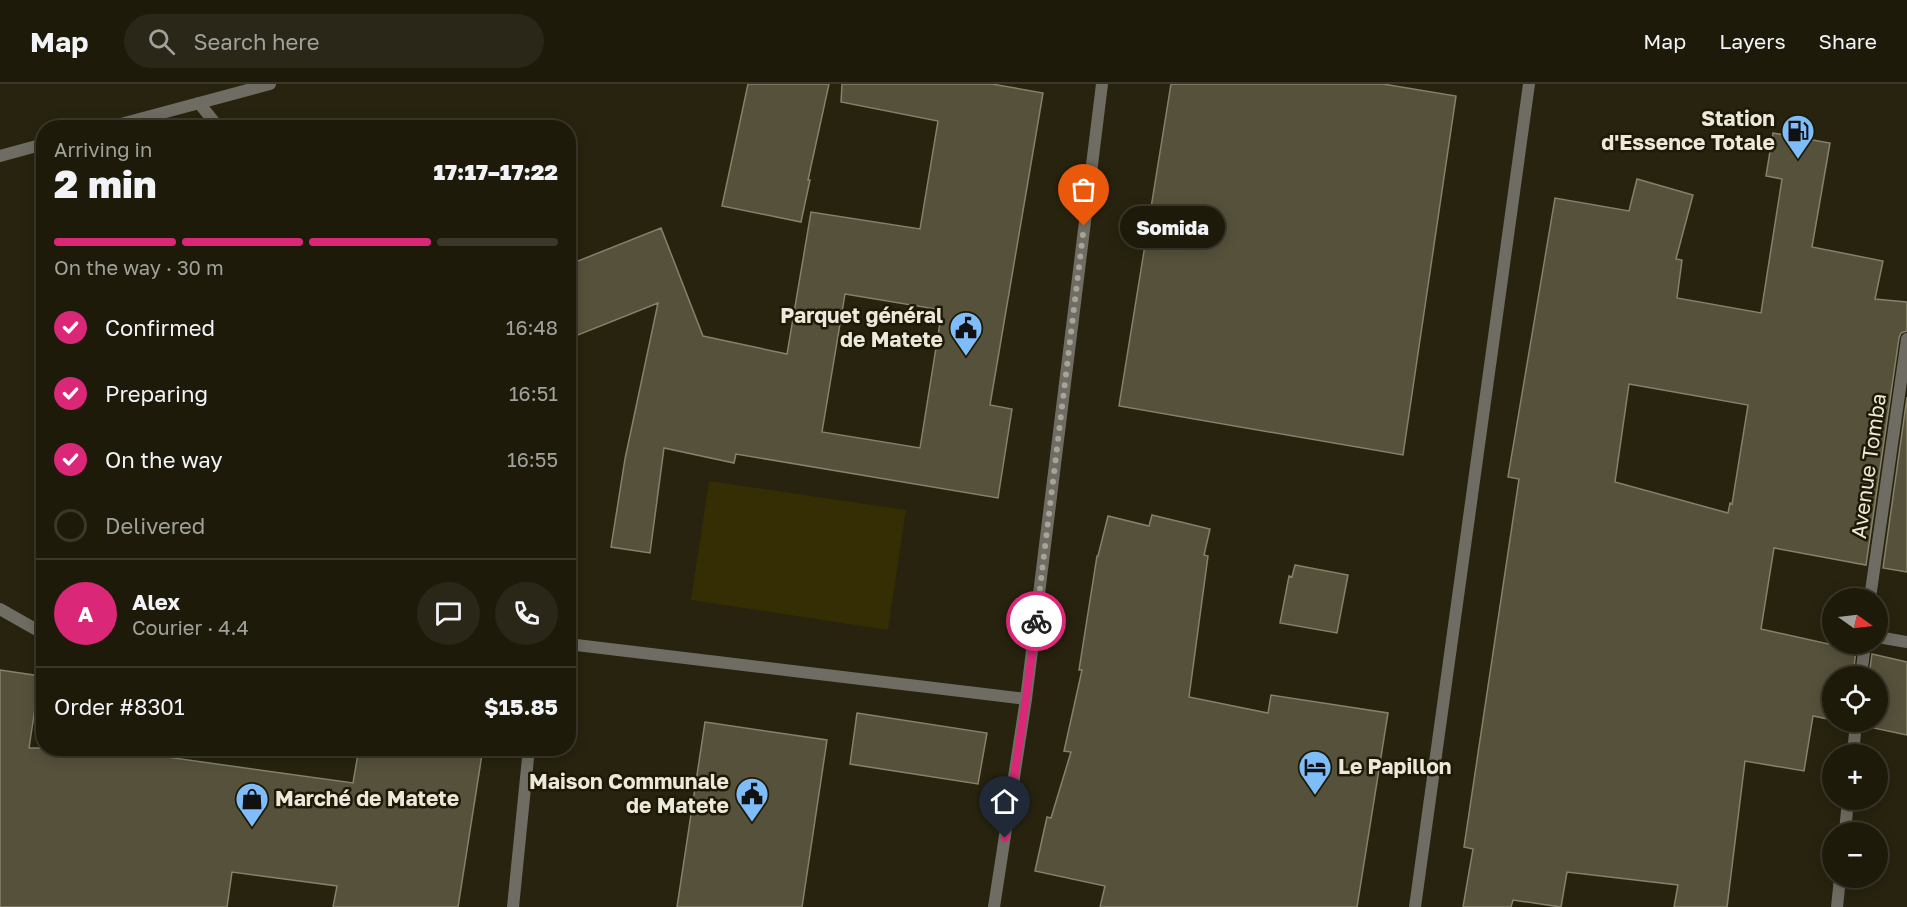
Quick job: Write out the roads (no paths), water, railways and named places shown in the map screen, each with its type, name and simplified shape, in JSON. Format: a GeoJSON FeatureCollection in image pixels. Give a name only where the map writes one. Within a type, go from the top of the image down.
{"type":"FeatureCollection","features":[{"type":"Feature","properties":{"kind":"street"},"geometry":{"type":"LineString","coordinates":[[136,120],[270,84]]}},
{"type":"Feature","properties":{"kind":"street"},"geometry":{"type":"LineString","coordinates":[[994,907],[1026,699],[1102,84]]}},
{"type":"Feature","properties":{"kind":"street"},"geometry":{"type":"LineString","coordinates":[[1415,907],[1529,84]]}},
{"type":"Feature","properties":{"kind":"street"},"geometry":{"type":"LineString","coordinates":[[199,103],[213,120]]}},
{"type":"Feature","properties":{"kind":"street"},"geometry":{"type":"LineString","coordinates":[[0,156],[36,146]]}},
{"type":"Feature","properties":{"kind":"street","name":"Avenue Tomba"},"geometry":{"type":"LineString","coordinates":[[1871,588],[1907,339]]}},
{"type":"Feature","properties":{"kind":"street"},"geometry":{"type":"LineString","coordinates":[[0,609],[36,629]]}},
{"type":"Feature","properties":{"kind":"street"},"geometry":{"type":"LineString","coordinates":[[1888,639],[1907,642]]}},
{"type":"Feature","properties":{"kind":"street"},"geometry":{"type":"LineString","coordinates":[[576,645],[1026,699]]}},
{"type":"Feature","properties":{"kind":"street"},"geometry":{"type":"LineString","coordinates":[[513,907],[528,756]]}},
{"type":"Feature","properties":{"kind":"street"},"geometry":{"type":"LineString","coordinates":[[1837,907],[1839,888]]}},
{"type":"Feature","properties":{"kind":"place","name":"Station d'Essence Totale"},"geometry":{"type":"Point","coordinates":[1798,160]}},
{"type":"Feature","properties":{"kind":"place","name":"Somida"},"geometry":{"type":"Point","coordinates":[1084,226]}},
{"type":"Feature","properties":{"kind":"place","name":"Parquet général de Matete"},"geometry":{"type":"Point","coordinates":[966,357]}},
{"type":"Feature","properties":{"kind":"place","name":"Le Papillon"},"geometry":{"type":"Point","coordinates":[1315,796]}},
{"type":"Feature","properties":{"kind":"place","name":"Maison Communale de Matete"},"geometry":{"type":"Point","coordinates":[752,823]}},
{"type":"Feature","properties":{"kind":"place","name":"Marché de Matete"},"geometry":{"type":"Point","coordinates":[252,828]}}]}
